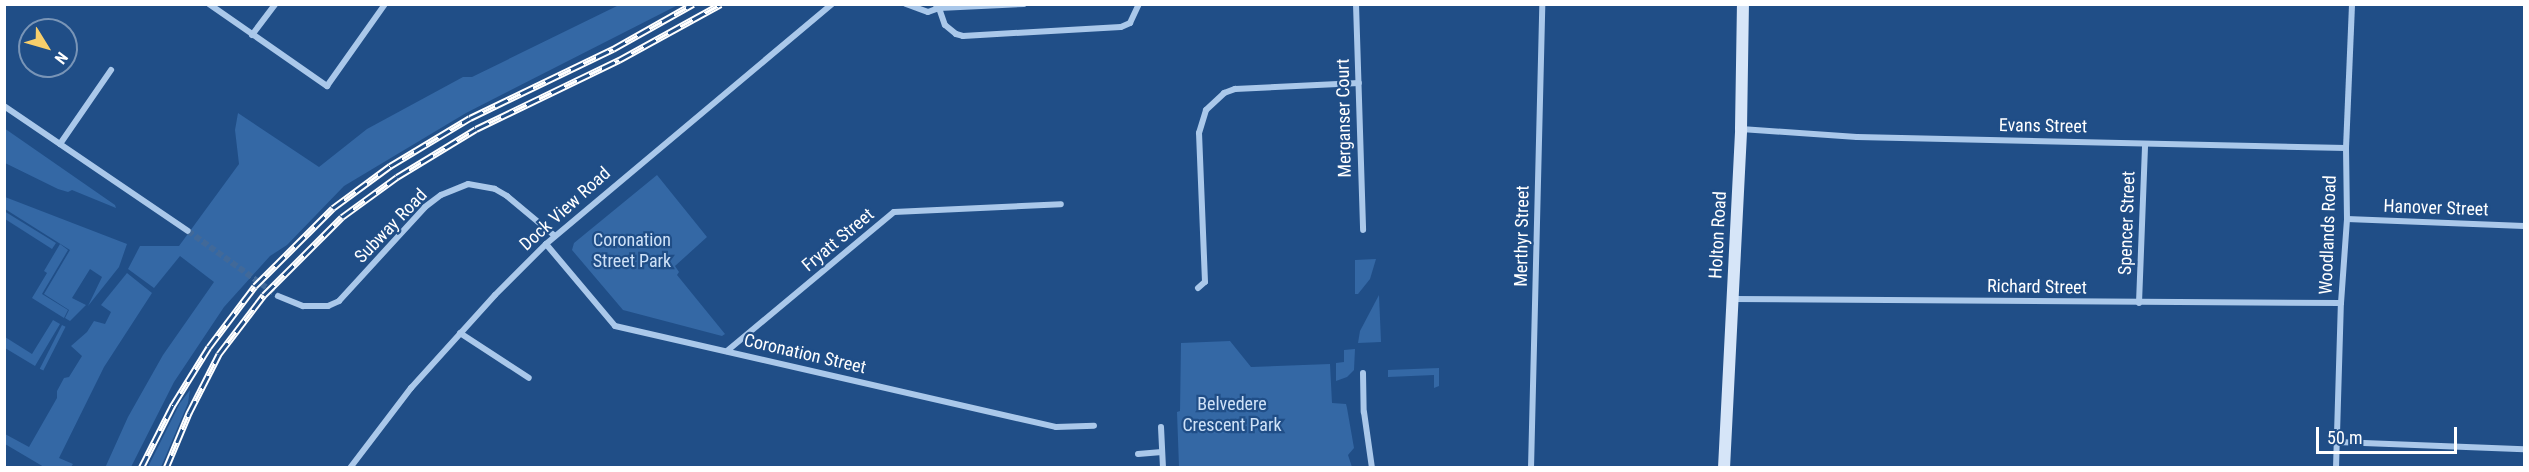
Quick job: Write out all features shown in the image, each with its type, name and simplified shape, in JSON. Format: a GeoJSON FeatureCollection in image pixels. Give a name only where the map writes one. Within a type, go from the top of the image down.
{"type":"FeatureCollection","features":[{"type":"Feature","properties":{"kind":"main road","name":"Holton Road"},"geometry":{"type":"LineString","coordinates":[[1724,468],[1741,129],[1743,4]]}},
{"type":"Feature","properties":{"kind":"street"},"geometry":{"type":"LineString","coordinates":[[209,4],[327,86],[385,4]]}},
{"type":"Feature","properties":{"kind":"street"},"geometry":{"type":"LineString","coordinates":[[252,35],[275,4]]}},
{"type":"Feature","properties":{"kind":"street","name":"Dock View Road"},"geometry":{"type":"LineString","coordinates":[[350,468],[386,418],[460,333],[546,244],[832,4]]}},
{"type":"Feature","properties":{"kind":"street"},"geometry":{"type":"LineString","coordinates":[[906,4],[923,12],[937,6],[1024,4]]}},
{"type":"Feature","properties":{"kind":"street"},"geometry":{"type":"LineString","coordinates":[[937,6],[945,25],[956,34],[963,36],[1120,27],[1130,23],[1139,4]]}},
{"type":"Feature","properties":{"kind":"street","name":"Merganser Court"},"geometry":{"type":"LineString","coordinates":[[1356,4],[1363,230]]}},
{"type":"Feature","properties":{"kind":"street","name":"Merthyr Street"},"geometry":{"type":"LineString","coordinates":[[1531,468],[1542,4]]}},
{"type":"Feature","properties":{"kind":"street","name":"Woodlands Road"},"geometry":{"type":"LineString","coordinates":[[2336,468],[2341,303],[2347,219],[2346,148],[2352,4]]}},
{"type":"Feature","properties":{"kind":"street"},"geometry":{"type":"LineString","coordinates":[[60,144],[111,70]]}},
{"type":"Feature","properties":{"kind":"street"},"geometry":{"type":"LineString","coordinates":[[1198,288],[1205,282],[1199,133],[1206,110],[1215,99],[1235,89],[1359,82]]}},
{"type":"Feature","properties":{"kind":"street"},"geometry":{"type":"LineString","coordinates":[[4,106],[188,231]]}},
{"type":"Feature","properties":{"kind":"street","name":"Evans Street"},"geometry":{"type":"LineString","coordinates":[[1741,129],[1857,136],[2346,148]]}},
{"type":"Feature","properties":{"kind":"street","name":"Spencer Street"},"geometry":{"type":"LineString","coordinates":[[2139,303],[2145,144]]}},
{"type":"Feature","properties":{"kind":"street","name":"Subway Road"},"geometry":{"type":"LineString","coordinates":[[278,296],[292,303],[309,306],[328,306],[339,301],[425,207],[441,195],[468,184],[495,189],[507,196],[555,236]]}},
{"type":"Feature","properties":{"kind":"street","name":"Fryatt Street"},"geometry":{"type":"LineString","coordinates":[[727,351],[894,212],[1061,204]]}},
{"type":"Feature","properties":{"kind":"street","name":"Hanover Street"},"geometry":{"type":"LineString","coordinates":[[2347,219],[2524,226]]}},
{"type":"Feature","properties":{"kind":"street","name":"Coronation Street"},"geometry":{"type":"LineString","coordinates":[[546,244],[615,326],[1056,428],[1094,426]]}},
{"type":"Feature","properties":{"kind":"street","name":"Richard Street"},"geometry":{"type":"LineString","coordinates":[[1733,299],[2341,303]]}},
{"type":"Feature","properties":{"kind":"street"},"geometry":{"type":"LineString","coordinates":[[460,333],[529,378]]}},
{"type":"Feature","properties":{"kind":"street"},"geometry":{"type":"LineString","coordinates":[[1363,373],[1364,412],[1372,468]]}},
{"type":"Feature","properties":{"kind":"street"},"geometry":{"type":"LineString","coordinates":[[1161,427],[1163,468]]}},
{"type":"Feature","properties":{"kind":"street"},"geometry":{"type":"LineString","coordinates":[[2338,441],[2524,449]]}},
{"type":"Feature","properties":{"kind":"street"},"geometry":{"type":"LineString","coordinates":[[1138,453],[1162,453]]}},
{"type":"Feature","properties":{"kind":"green space"},"geometry":{"type":"Polygon","coordinates":[[[619,5],[678,5],[466,113],[344,186],[287,245],[270,256],[224,307],[174,382],[131,467],[105,468],[128,417],[163,355],[214,282],[180,256],[154,288],[128,269],[140,246],[179,246],[239,164],[235,130],[238,113],[319,167],[367,129],[463,77],[472,77],[619,5]]]}},
{"type":"Feature","properties":{"kind":"green space"},"geometry":{"type":"Polygon","coordinates":[[[4,128],[115,205],[116,208],[72,190],[68,192],[58,189],[5,163],[4,128]]]}},
{"type":"Feature","properties":{"kind":"green space","name":"Coronation Street Park"},"geometry":{"type":"Polygon","coordinates":[[[657,175],[707,237],[675,266],[679,272],[677,275],[725,334],[722,336],[623,310],[572,250],[574,243],[657,175]]]}},
{"type":"Feature","properties":{"kind":"green space"},"geometry":{"type":"Polygon","coordinates":[[[5,197],[127,244],[119,267],[88,306],[102,277],[90,269],[72,298],[86,305],[70,321],[65,318],[69,310],[44,294],[70,250],[5,209],[5,197]]]}},
{"type":"Feature","properties":{"kind":"green space"},"geometry":{"type":"Polygon","coordinates":[[[4,211],[56,243],[52,249],[5,219],[4,211]]]}},
{"type":"Feature","properties":{"kind":"green space"},"geometry":{"type":"Polygon","coordinates":[[[60,244],[68,250],[42,294],[68,310],[64,318],[32,298],[47,273],[44,271],[60,244]]]}},
{"type":"Feature","properties":{"kind":"green space"},"geometry":{"type":"Polygon","coordinates":[[[1376,259],[1370,279],[1358,294],[1355,294],[1355,260],[1376,259]]]}},
{"type":"Feature","properties":{"kind":"green space"},"geometry":{"type":"Polygon","coordinates":[[[127,273],[152,293],[104,367],[59,458],[73,464],[71,467],[44,467],[5,444],[5,434],[29,447],[57,398],[57,391],[64,378],[69,377],[82,356],[71,346],[87,332],[94,321],[105,324],[111,312],[101,305],[127,273]]]}},
{"type":"Feature","properties":{"kind":"green space"},"geometry":{"type":"Polygon","coordinates":[[[1379,295],[1381,342],[1358,343],[1360,331],[1379,295]]]}},
{"type":"Feature","properties":{"kind":"green space"},"geometry":{"type":"Polygon","coordinates":[[[53,320],[60,324],[35,366],[5,348],[5,337],[32,354],[53,320]]]}},
{"type":"Feature","properties":{"kind":"green space"},"geometry":{"type":"Polygon","coordinates":[[[62,325],[66,327],[43,370],[40,369],[62,325]]]}},
{"type":"Feature","properties":{"kind":"green space","name":"Belvedere Crescent Park"},"geometry":{"type":"Polygon","coordinates":[[[1230,341],[1251,367],[1330,364],[1332,403],[1346,404],[1347,408],[1354,448],[1348,455],[1352,467],[1179,467],[1177,412],[1180,411],[1181,343],[1230,341]]]}},
{"type":"Feature","properties":{"kind":"green space"},"geometry":{"type":"Polygon","coordinates":[[[1355,349],[1354,370],[1347,377],[1336,381],[1336,363],[1344,362],[1344,350],[1355,349]]]}},
{"type":"Feature","properties":{"kind":"green space"},"geometry":{"type":"Polygon","coordinates":[[[1439,368],[1439,386],[1434,388],[1434,375],[1388,377],[1388,370],[1439,368]]]}},
{"type":"Feature","properties":{"kind":"green space"},"geometry":{"type":"Polygon","coordinates":[[[190,390],[188,403],[161,467],[148,467],[180,403],[190,390]]]}},
{"type":"Feature","properties":{"kind":"tunnel"},"geometry":{"type":"LineString","coordinates":[[188,231],[278,296]]}},
{"type":"Feature","properties":{"kind":"railway"},"geometry":{"type":"LineString","coordinates":[[141,468],[173,405],[209,347],[255,286],[333,208],[390,166],[470,118],[613,49],[693,4]]}},
{"type":"Feature","properties":{"kind":"railway"},"geometry":{"type":"LineString","coordinates":[[166,468],[189,413],[219,354],[264,295],[342,217],[397,177],[476,129],[619,60],[721,4]]}}]}
